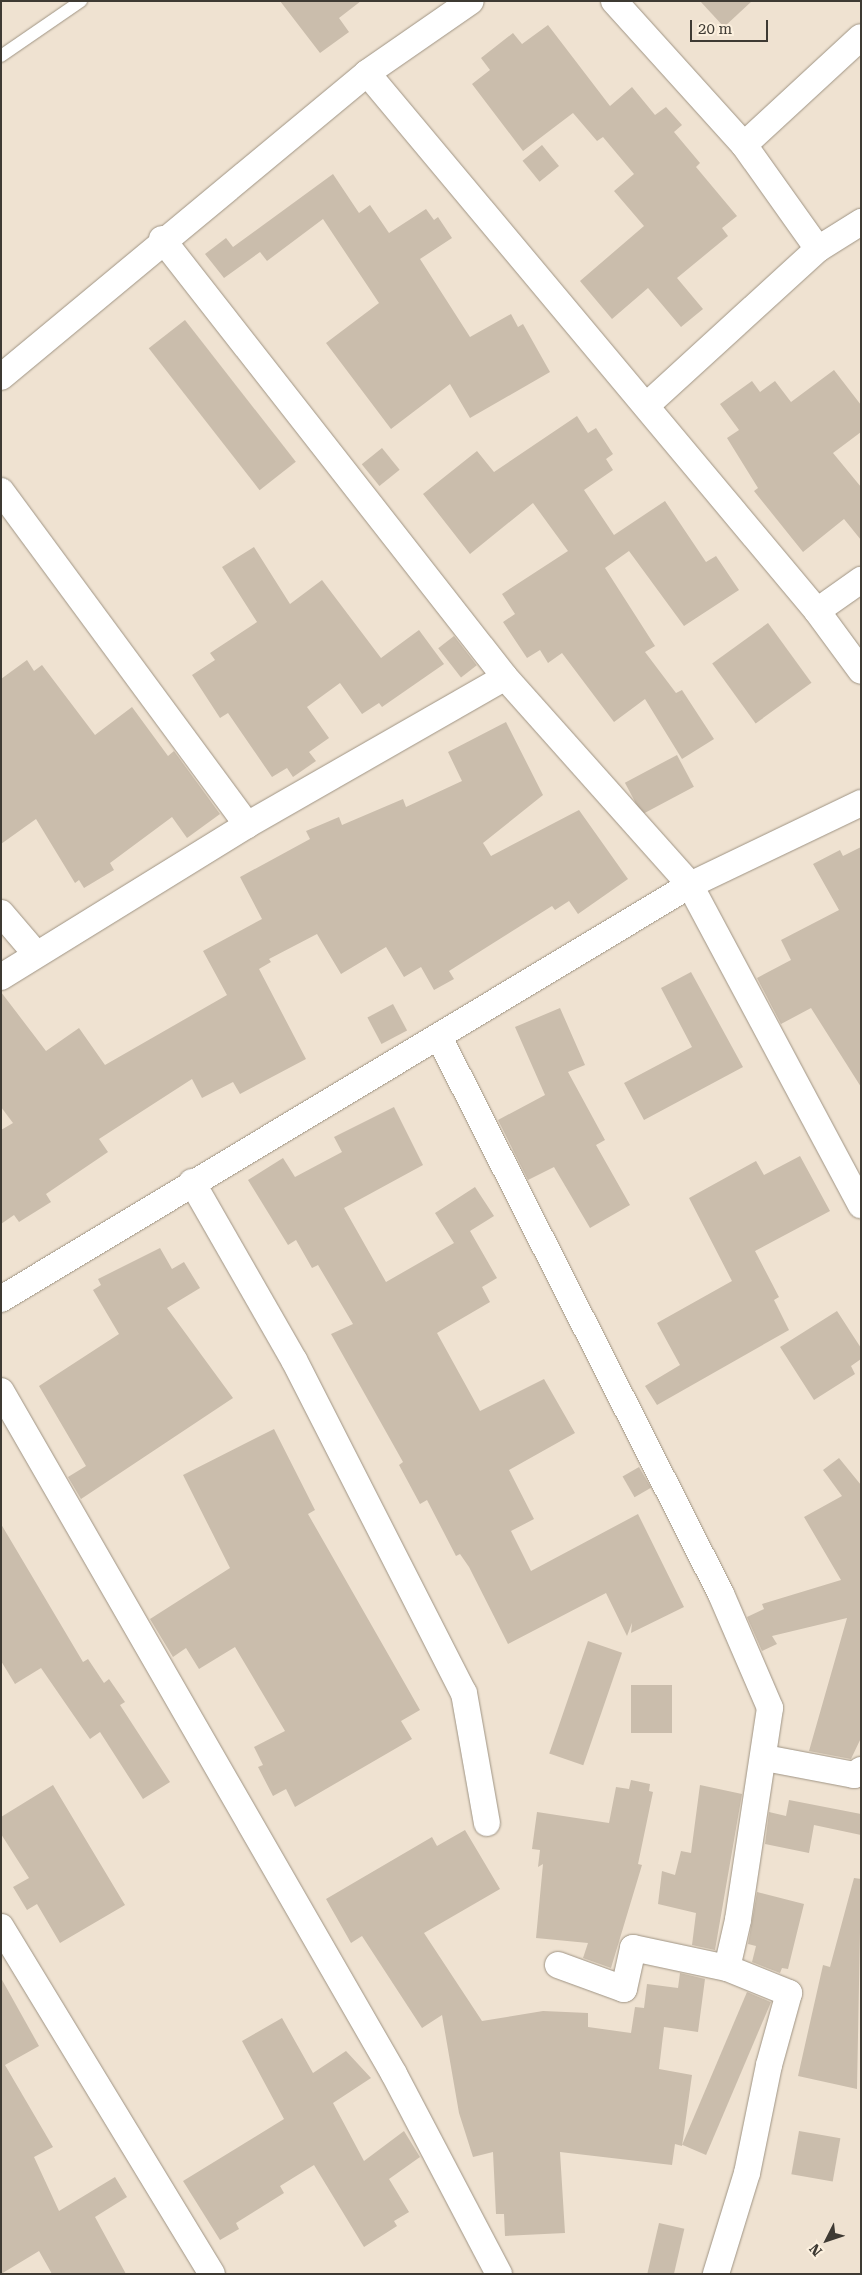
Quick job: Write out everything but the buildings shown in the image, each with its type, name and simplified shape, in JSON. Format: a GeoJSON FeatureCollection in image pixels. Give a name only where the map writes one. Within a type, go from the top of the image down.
{"type":"FeatureCollection","features":[{"type":"Feature","properties":{"kind":"street"},"geometry":{"type":"LineString","coordinates":[[1,377],[162,239],[367,73],[471,1]]}},
{"type":"Feature","properties":{"kind":"street"},"geometry":{"type":"LineString","coordinates":[[614,1],[744,145],[818,250]]}},
{"type":"Feature","properties":{"kind":"street"},"geometry":{"type":"LineString","coordinates":[[744,145],[861,37]]}},
{"type":"Feature","properties":{"kind":"street"},"geometry":{"type":"LineString","coordinates":[[367,73],[817,611],[861,671]]}},
{"type":"Feature","properties":{"kind":"street"},"geometry":{"type":"LineString","coordinates":[[646,406],[818,250],[861,222]]}},
{"type":"Feature","properties":{"kind":"street"},"geometry":{"type":"LineString","coordinates":[[162,239],[505,677],[690,884],[861,1205]]}},
{"type":"Feature","properties":{"kind":"street"},"geometry":{"type":"LineString","coordinates":[[1,491],[247,824]]}},
{"type":"Feature","properties":{"kind":"street"},"geometry":{"type":"LineString","coordinates":[[817,611],[861,580]]}},
{"type":"Feature","properties":{"kind":"street"},"geometry":{"type":"LineString","coordinates":[[1,977],[247,824],[505,677]]}},
{"type":"Feature","properties":{"kind":"street"},"geometry":{"type":"LineString","coordinates":[[1,1299],[192,1182],[440,1039],[690,884],[861,802]]}},
{"type":"Feature","properties":{"kind":"street"},"geometry":{"type":"LineString","coordinates":[[1,913],[36,954]]}},
{"type":"Feature","properties":{"kind":"street"},"geometry":{"type":"LineString","coordinates":[[440,1039],[753,1662],[770,1708],[765,1758],[727,1968]]}},
{"type":"Feature","properties":{"kind":"street"},"geometry":{"type":"LineString","coordinates":[[192,1182],[294,1360],[464,1693],[487,1824]]}},
{"type":"Feature","properties":{"kind":"street"},"geometry":{"type":"LineString","coordinates":[[1,1391],[394,2074],[499,2274]]}},
{"type":"Feature","properties":{"kind":"street"},"geometry":{"type":"LineString","coordinates":[[765,1758],[854,1774],[861,1770]]}},
{"type":"Feature","properties":{"kind":"street"},"geometry":{"type":"LineString","coordinates":[[1,1927],[212,2274]]}},
{"type":"Feature","properties":{"kind":"street"},"geometry":{"type":"LineString","coordinates":[[558,1965],[624,1989],[633,1948],[727,1968],[789,1993],[769,2065],[747,2173],[716,2274]]}},
{"type":"Feature","properties":{"kind":"lane"},"geometry":{"type":"LineString","coordinates":[[1,56],[82,1]]}}]}
